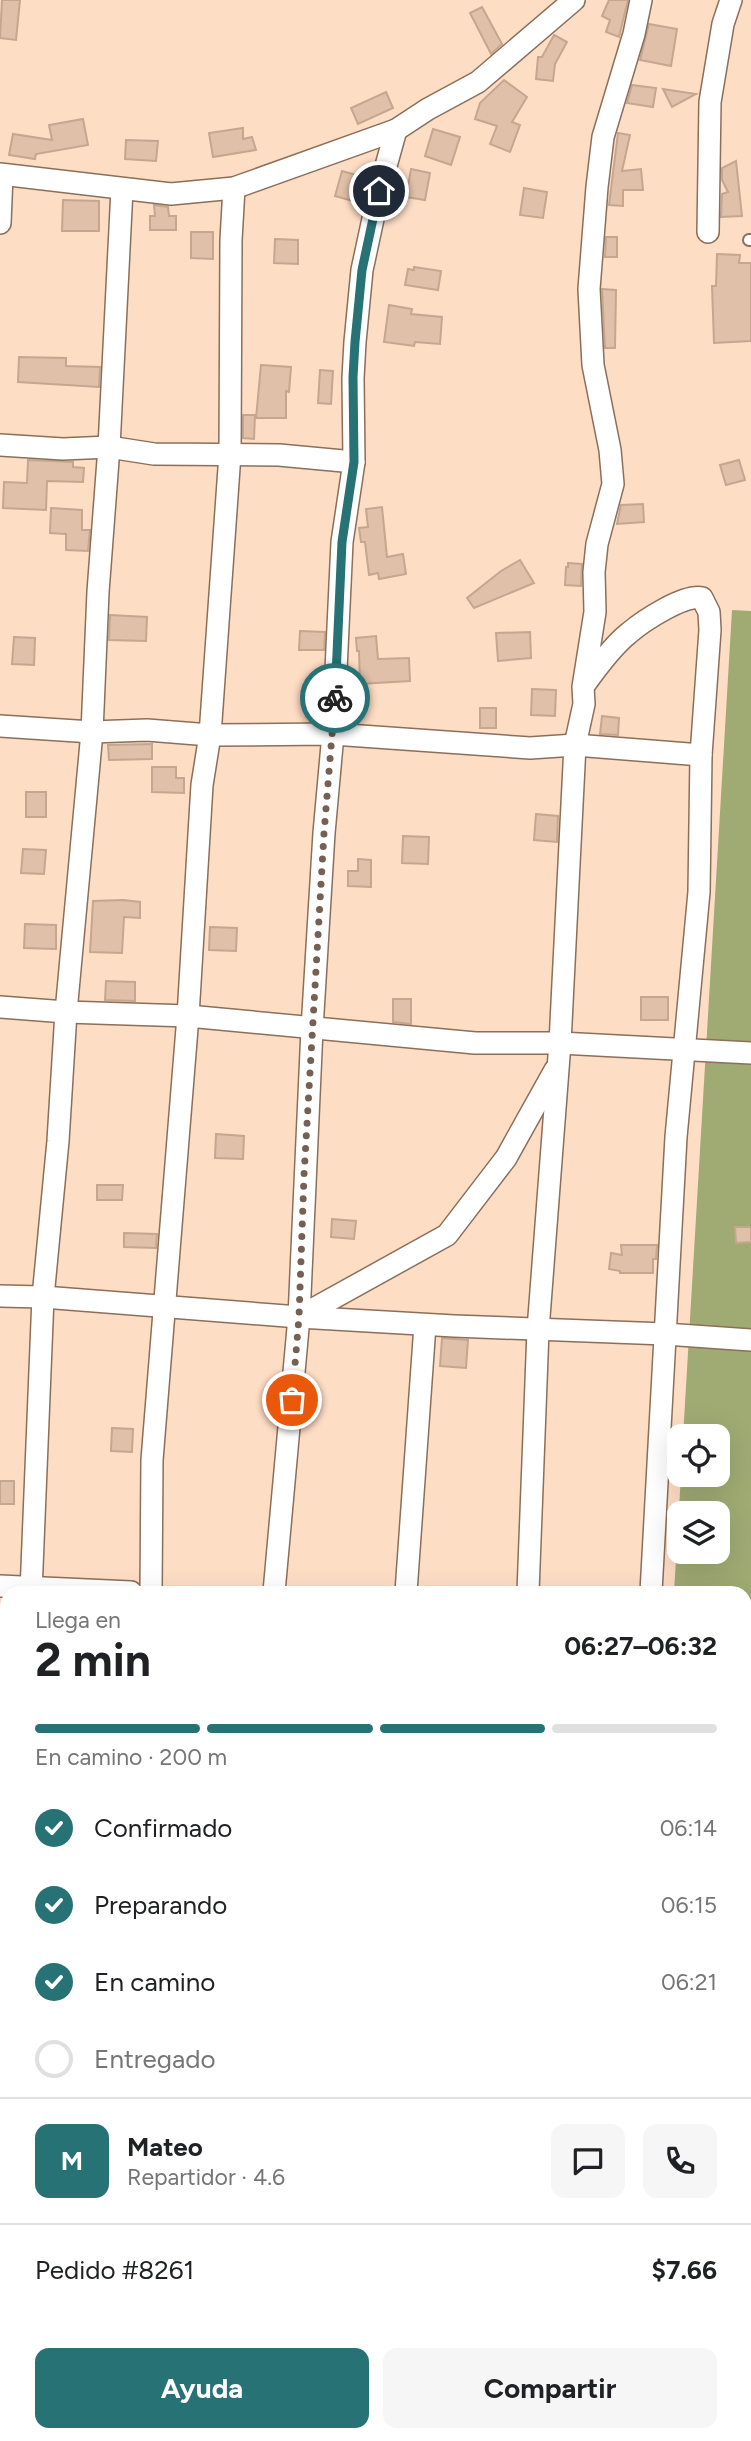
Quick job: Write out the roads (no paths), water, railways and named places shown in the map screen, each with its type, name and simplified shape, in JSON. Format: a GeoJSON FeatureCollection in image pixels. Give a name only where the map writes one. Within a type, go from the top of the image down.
{"type":"FeatureCollection","features":[{"type":"Feature","properties":{"kind":"street"},"geometry":{"type":"LineString","coordinates":[[0,223],[1,174],[172,194],[234,188],[396,130],[478,82],[574,0]]}},
{"type":"Feature","properties":{"kind":"street"},"geometry":{"type":"LineString","coordinates":[[528,1586],[538,1330],[559,1053],[575,745],[584,704],[583,687],[595,611],[594,572],[597,544],[613,484],[610,450],[593,365],[589,289],[603,137],[634,34],[641,0]]}},
{"type":"Feature","properties":{"kind":"street"},"geometry":{"type":"LineString","coordinates":[[708,232],[710,102],[723,24],[731,0]]}},
{"type":"Feature","properties":{"kind":"street"},"geometry":{"type":"LineString","coordinates":[[275,1586],[299,1317],[312,1029],[333,734],[342,542],[354,462],[353,377],[362,270],[379,191],[396,130]]}},
{"type":"Feature","properties":{"kind":"street"},"geometry":{"type":"LineString","coordinates":[[151,1586],[150,1492],[188,1016],[202,785],[210,735],[230,454],[231,240],[234,188]]}},
{"type":"Feature","properties":{"kind":"street"},"geometry":{"type":"LineString","coordinates":[[32,1586],[43,1297],[92,732],[122,189]]}},
{"type":"Feature","properties":{"kind":"street"},"geometry":{"type":"LineString","coordinates":[[0,445],[63,449],[109,447],[154,454],[279,455],[354,462]]}},
{"type":"Feature","properties":{"kind":"street"},"geometry":{"type":"LineString","coordinates":[[583,687],[629,632],[673,604],[695,596],[702,598],[709,611],[710,630],[701,755],[699,892],[676,1137],[651,1586]]}},
{"type":"Feature","properties":{"kind":"street"},"geometry":{"type":"LineString","coordinates":[[0,726],[92,732],[147,730],[210,735],[333,734],[530,748],[575,745],[701,755]]}},
{"type":"Feature","properties":{"kind":"street"},"geometry":{"type":"LineString","coordinates":[[0,1007],[188,1016],[559,1053],[685,1049],[751,1053]]}},
{"type":"Feature","properties":{"kind":"street"},"geometry":{"type":"LineString","coordinates":[[299,1317],[447,1235],[506,1158],[559,1053]]}},
{"type":"Feature","properties":{"kind":"street"},"geometry":{"type":"LineString","coordinates":[[0,1296],[425,1325],[751,1340]]}},
{"type":"Feature","properties":{"kind":"street"},"geometry":{"type":"LineString","coordinates":[[406,1586],[425,1325]]}}]}
